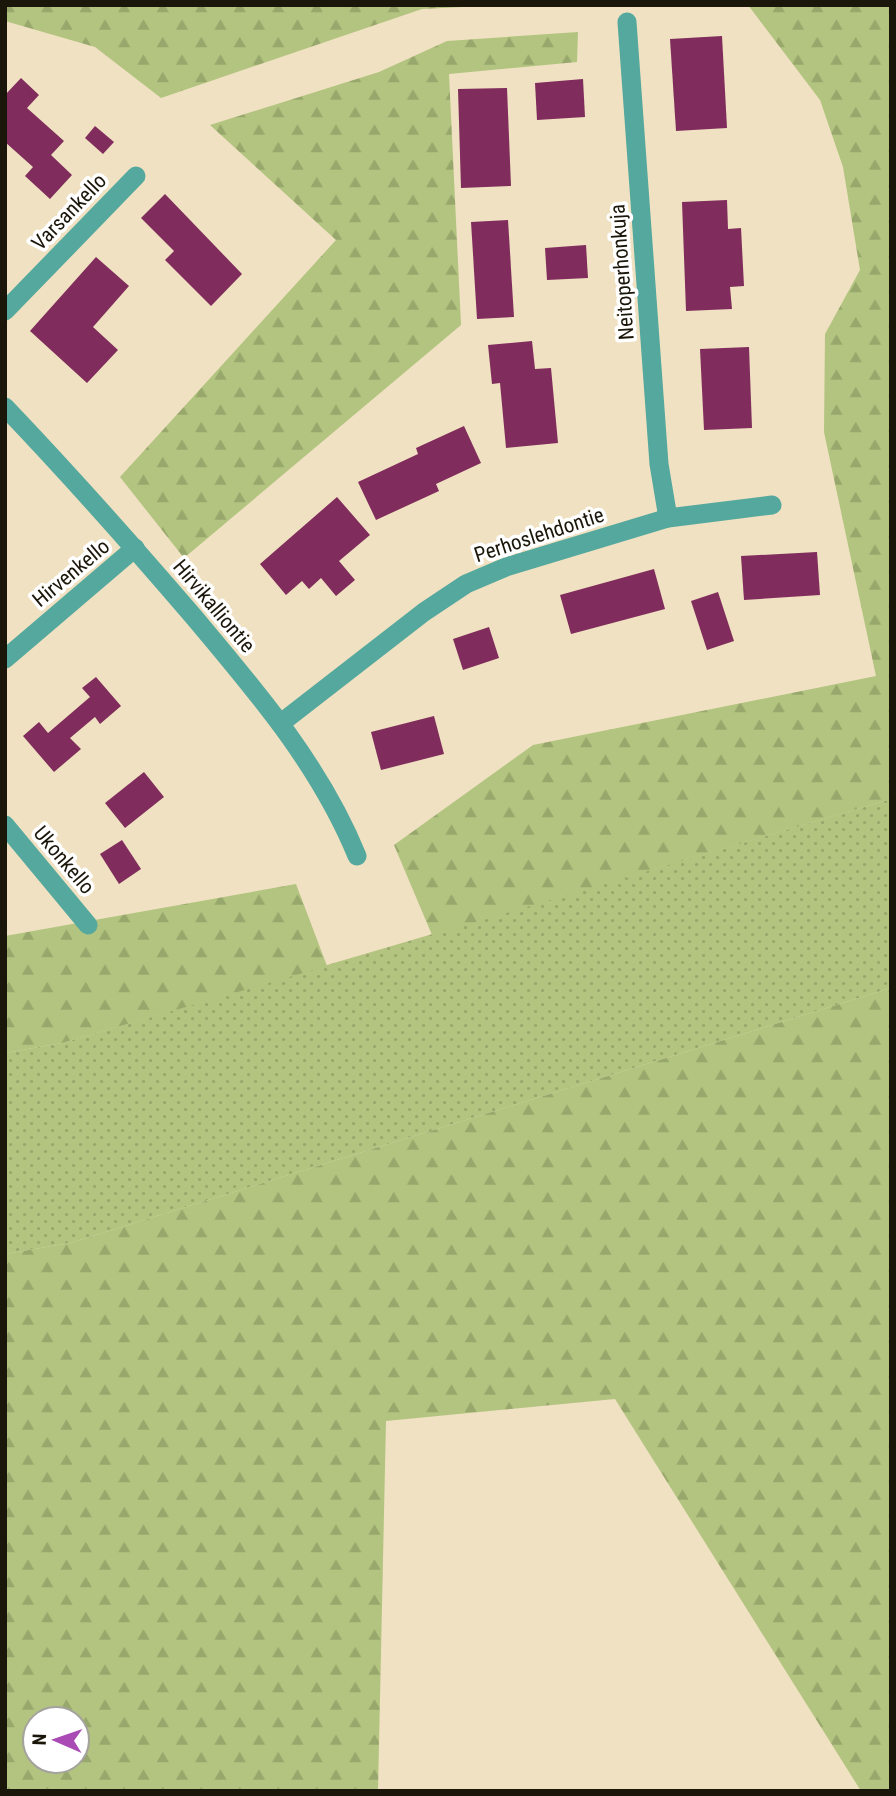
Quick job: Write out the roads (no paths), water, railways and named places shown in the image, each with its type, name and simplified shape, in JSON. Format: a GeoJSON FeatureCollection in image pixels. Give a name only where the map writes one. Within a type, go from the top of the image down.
{"type":"FeatureCollection","features":[{"type":"Feature","properties":{"kind":"street","name":"Neitoperhonkuja"},"geometry":{"type":"LineString","coordinates":[[626,22],[659,464],[668,518]]}},
{"type":"Feature","properties":{"kind":"street","name":"Varsankello"},"geometry":{"type":"LineString","coordinates":[[5,311],[136,176]]}},
{"type":"Feature","properties":{"kind":"street","name":"Hirvikalliontie"},"geometry":{"type":"LineString","coordinates":[[5,407],[135,548],[281,723],[319,778],[342,819],[358,856]]}},
{"type":"Feature","properties":{"kind":"street","name":"Perhoslehdontie"},"geometry":{"type":"LineString","coordinates":[[281,723],[424,612],[466,584],[506,566],[668,518],[772,505]]}},
{"type":"Feature","properties":{"kind":"street","name":"Hirvenkello"},"geometry":{"type":"LineString","coordinates":[[5,659],[135,548]]}},
{"type":"Feature","properties":{"kind":"street","name":"Ukonkello"},"geometry":{"type":"LineString","coordinates":[[5,825],[88,925]]}}]}
